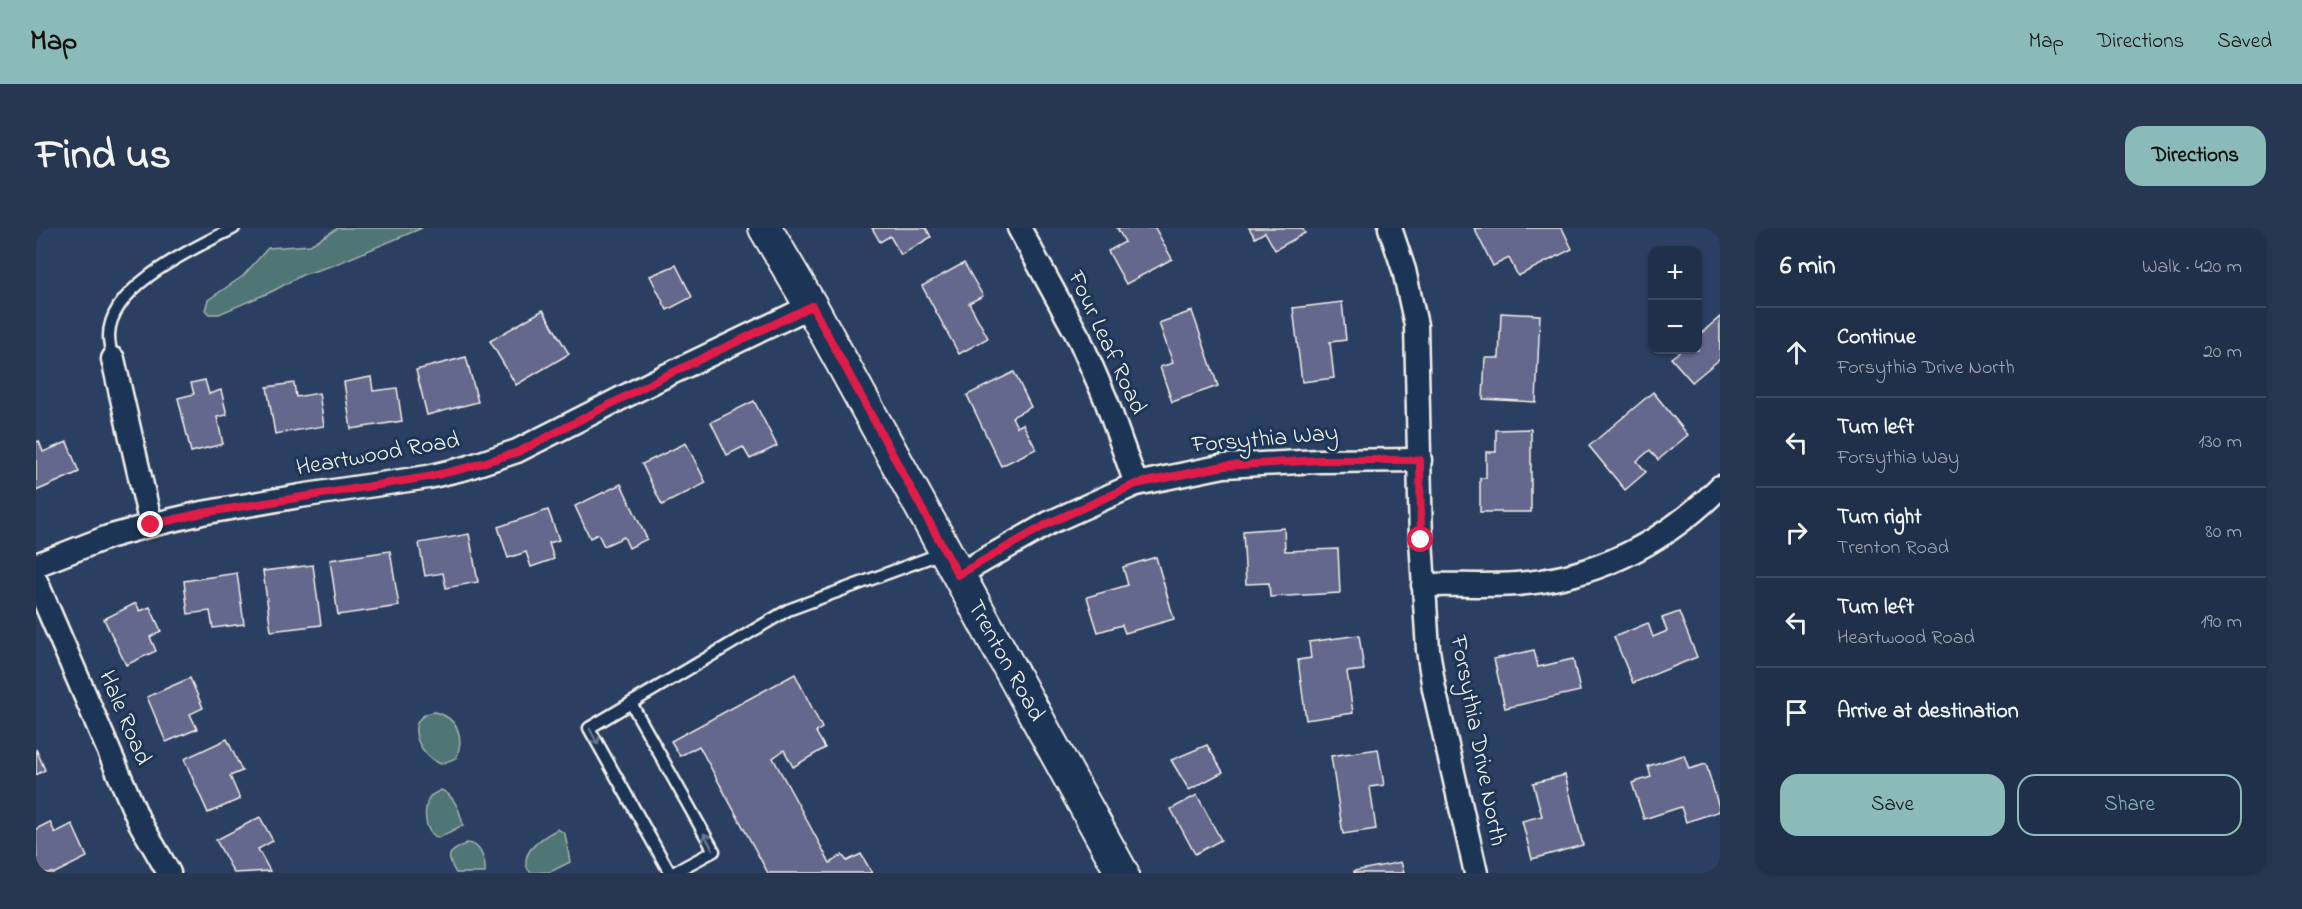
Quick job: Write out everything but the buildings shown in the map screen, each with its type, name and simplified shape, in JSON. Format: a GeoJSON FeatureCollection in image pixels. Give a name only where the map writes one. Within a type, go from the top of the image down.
{"type":"FeatureCollection","features":[{"type":"Feature","properties":{"kind":"main road","name":"Trenton Road"},"geometry":{"type":"LineString","coordinates":[[765,228],[812,306],[1122,873]]}},
{"type":"Feature","properties":{"kind":"street","name":"Four Leaf Road"},"geometry":{"type":"LineString","coordinates":[[1019,228],[1080,340],[1106,400],[1136,484]]}},
{"type":"Feature","properties":{"kind":"street","name":"Forsythia Drive North"},"geometry":{"type":"LineString","coordinates":[[1390,228],[1404,270],[1416,325],[1423,585],[1428,650],[1434,689],[1476,873]]}},
{"type":"Feature","properties":{"kind":"street","name":"Heartwood Road"},"geometry":{"type":"LineString","coordinates":[[36,565],[108,537],[202,513],[428,477],[518,452],[663,377],[812,306]]}},
{"type":"Feature","properties":{"kind":"street"},"geometry":{"type":"LineString","coordinates":[[113,359],[151,525]]}},
{"type":"Feature","properties":{"kind":"street","name":"Forsythia Way"},"geometry":{"type":"LineString","coordinates":[[951,563],[1136,484],[1224,466],[1319,460],[1420,460]]}},
{"type":"Feature","properties":{"kind":"street"},"geometry":{"type":"LineString","coordinates":[[1423,585],[1516,584],[1565,576],[1594,568],[1640,549],[1668,532],[1720,487]]}},
{"type":"Feature","properties":{"kind":"street","name":"Hale Road"},"geometry":{"type":"LineString","coordinates":[[36,581],[139,821],[168,873]]}},
{"type":"Feature","properties":{"kind":"lane"},"geometry":{"type":"LineString","coordinates":[[113,359],[108,336],[113,317],[132,291],[162,266],[234,228]]}},
{"type":"Feature","properties":{"kind":"lane"},"geometry":{"type":"LineString","coordinates":[[630,703],[714,851],[671,873],[589,728],[630,703],[788,610],[951,563]]}},
{"type":"Feature","properties":{"kind":"green space"},"geometry":{"type":"Polygon","coordinates":[[[338,228],[422,228],[334,265],[302,275],[273,291],[219,314],[209,314],[205,310],[208,300],[243,276],[268,248],[310,245],[338,228]]]}},
{"type":"Feature","properties":{"kind":"green space"},"geometry":{"type":"Polygon","coordinates":[[[435,712],[454,724],[458,729],[460,743],[456,758],[441,764],[433,760],[420,745],[416,728],[418,721],[425,715],[435,712]]]}},
{"type":"Feature","properties":{"kind":"green space"},"geometry":{"type":"Polygon","coordinates":[[[441,790],[446,792],[456,804],[463,825],[438,838],[429,831],[427,826],[426,807],[430,796],[441,790]]]}},
{"type":"Feature","properties":{"kind":"green space"},"geometry":{"type":"Polygon","coordinates":[[[558,829],[565,834],[570,862],[550,872],[531,873],[526,860],[528,853],[545,836],[558,829]]]}},
{"type":"Feature","properties":{"kind":"green space"},"geometry":{"type":"Polygon","coordinates":[[[467,843],[476,846],[479,850],[485,864],[485,873],[456,873],[450,861],[450,854],[467,843]]]}},
{"type":"Feature","properties":{"kind":"route"},"geometry":{"type":"LineString","coordinates":[[151,525],[202,513],[300,496],[428,477],[518,452],[663,377],[812,306],[958,575],[1049,523],[1136,484],[1224,466],[1319,460],[1420,460],[1421,540]]}}]}
